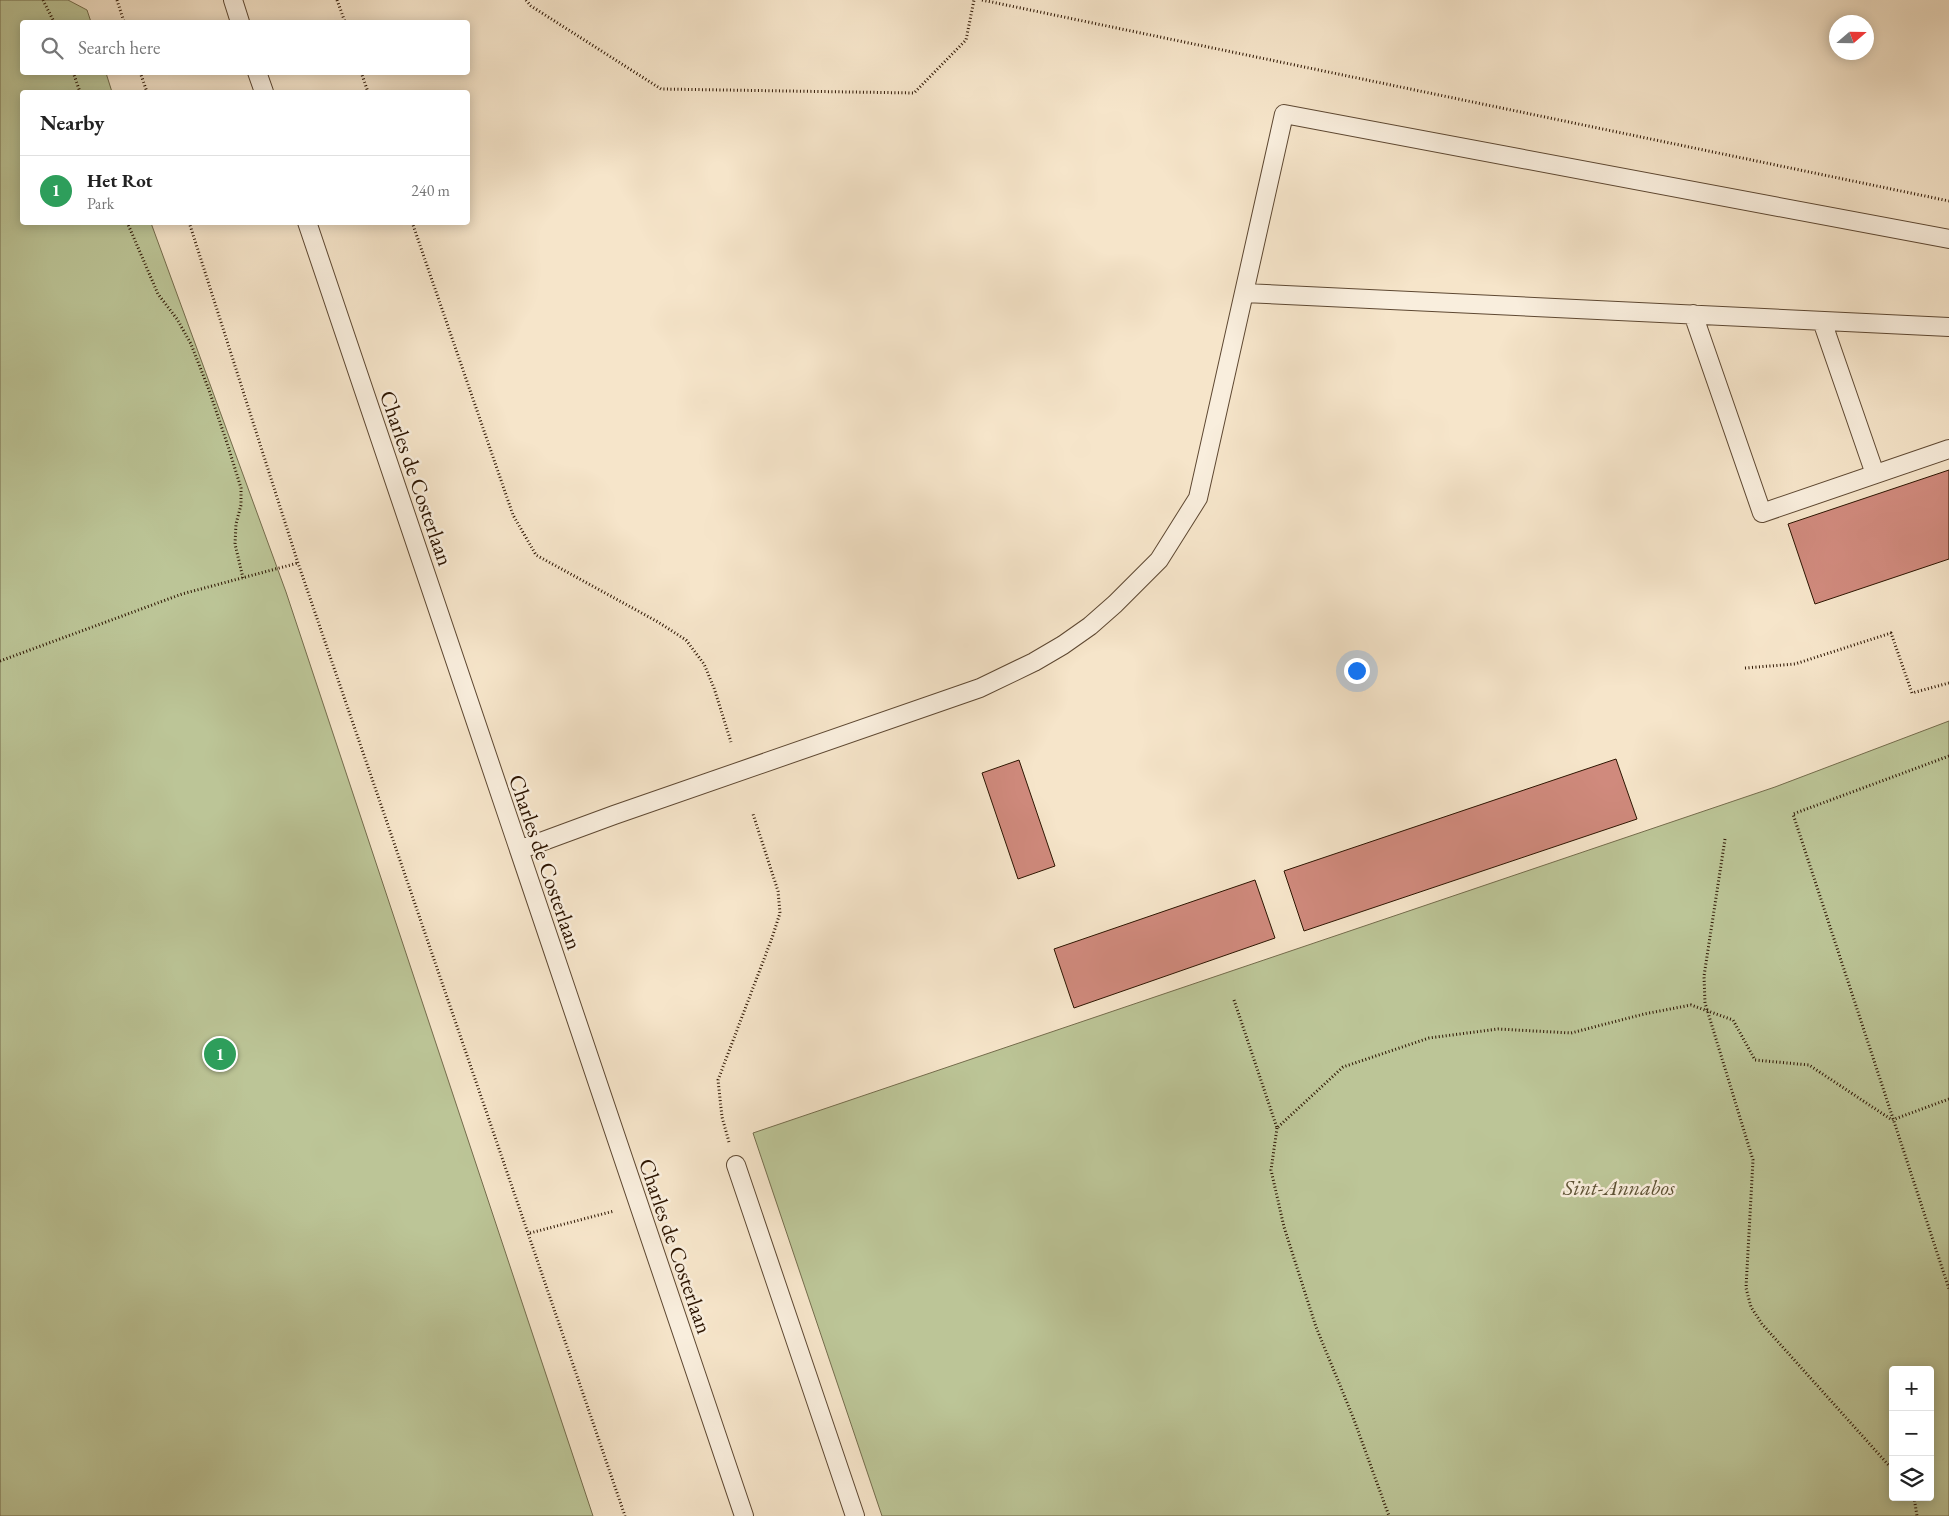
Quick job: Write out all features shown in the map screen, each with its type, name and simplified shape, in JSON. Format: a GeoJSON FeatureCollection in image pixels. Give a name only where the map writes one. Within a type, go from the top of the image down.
{"type":"FeatureCollection","features":[{"type":"Feature","properties":{"kind":"lane"},"geometry":{"type":"LineString","coordinates":[[232,0],[239,20]]}},
{"type":"Feature","properties":{"kind":"lane"},"geometry":{"type":"LineString","coordinates":[[258,75],[263,90]]}},
{"type":"Feature","properties":{"kind":"lane"},"geometry":{"type":"LineString","coordinates":[[518,850],[614,814],[980,688],[1034,662],[1063,645],[1116,604],[1159,560],[1198,498],[1284,114],[1949,239]]}},
{"type":"Feature","properties":{"kind":"lane","name":"Charles de Costerlaan"},"geometry":{"type":"LineString","coordinates":[[308,225],[744,1516]]}},
{"type":"Feature","properties":{"kind":"lane"},"geometry":{"type":"LineString","coordinates":[[1244,293],[1949,327]]}},
{"type":"Feature","properties":{"kind":"lane"},"geometry":{"type":"LineString","coordinates":[[1693,314],[1762,513],[1949,449]]}},
{"type":"Feature","properties":{"kind":"lane"},"geometry":{"type":"LineString","coordinates":[[1822,321],[1875,474]]}},
{"type":"Feature","properties":{"kind":"lane"},"geometry":{"type":"LineString","coordinates":[[736,1165],[855,1516]]}},
{"type":"Feature","properties":{"kind":"path"},"geometry":{"type":"LineString","coordinates":[[42,0],[53,20]]}},
{"type":"Feature","properties":{"kind":"path"},"geometry":{"type":"LineString","coordinates":[[117,0],[123,20]]}},
{"type":"Feature","properties":{"kind":"path"},"geometry":{"type":"LineString","coordinates":[[337,0],[344,20]]}},
{"type":"Feature","properties":{"kind":"path"},"geometry":{"type":"LineString","coordinates":[[526,0],[531,6],[661,89],[914,93],[966,40],[974,0]]}},
{"type":"Feature","properties":{"kind":"path"},"geometry":{"type":"LineString","coordinates":[[982,0],[1949,201]]}},
{"type":"Feature","properties":{"kind":"path"},"geometry":{"type":"LineString","coordinates":[[75,75],[79,90]]}},
{"type":"Feature","properties":{"kind":"path"},"geometry":{"type":"LineString","coordinates":[[141,75],[146,90]]}},
{"type":"Feature","properties":{"kind":"path"},"geometry":{"type":"LineString","coordinates":[[362,75],[367,90]]}},
{"type":"Feature","properties":{"kind":"path"},"geometry":{"type":"LineString","coordinates":[[128,225],[158,294],[176,319],[190,344],[209,390],[228,446],[241,488],[241,505],[236,524],[235,544],[243,578]]}},
{"type":"Feature","properties":{"kind":"path"},"geometry":{"type":"LineString","coordinates":[[190,225],[298,563],[530,1234],[625,1516]]}},
{"type":"Feature","properties":{"kind":"path"},"geometry":{"type":"LineString","coordinates":[[413,225],[513,515],[536,555],[658,622],[686,640],[704,664],[714,688],[731,742]]}},
{"type":"Feature","properties":{"kind":"path"},"geometry":{"type":"LineString","coordinates":[[0,662],[182,594],[298,563]]}},
{"type":"Feature","properties":{"kind":"path"},"geometry":{"type":"LineString","coordinates":[[1745,668],[1795,664],[1892,633],[1912,693],[1949,683]]}},
{"type":"Feature","properties":{"kind":"path"},"geometry":{"type":"LineString","coordinates":[[1949,756],[1793,814],[1949,1289]]}},
{"type":"Feature","properties":{"kind":"path"},"geometry":{"type":"LineString","coordinates":[[722,1117],[718,1080],[780,913],[778,891],[753,814]]}},
{"type":"Feature","properties":{"kind":"path"},"geometry":{"type":"LineString","coordinates":[[1725,839],[1704,976],[1705,1003],[1753,1160],[1746,1288],[1751,1306],[1762,1324],[1889,1466]]}},
{"type":"Feature","properties":{"kind":"path"},"geometry":{"type":"LineString","coordinates":[[1234,1000],[1277,1128],[1271,1170],[1284,1227],[1316,1327],[1353,1417],[1389,1516]]}},
{"type":"Feature","properties":{"kind":"path"},"geometry":{"type":"LineString","coordinates":[[1277,1128],[1343,1067],[1429,1038],[1498,1030],[1571,1033],[1644,1014],[1691,1005],[1733,1020],[1755,1060],[1810,1065],[1892,1120]]}},
{"type":"Feature","properties":{"kind":"path"},"geometry":{"type":"LineString","coordinates":[[1892,1120],[1949,1098]]}},
{"type":"Feature","properties":{"kind":"path"},"geometry":{"type":"LineString","coordinates":[[530,1234],[638,1205]]}},
{"type":"Feature","properties":{"kind":"path"},"geometry":{"type":"LineString","coordinates":[[1915,1501],[1918,1516]]}},
{"type":"Feature","properties":{"kind":"green space"},"geometry":{"type":"Polygon","coordinates":[[[0,0],[68,0],[87,10],[90,20],[20,20],[20,75],[107,75],[111,90],[20,90],[20,225],[152,225],[286,592],[593,1516],[0,1516],[0,0]]]}},
{"type":"Feature","properties":{"kind":"green space","name":"Sint-Annabos"},"geometry":{"type":"Polygon","coordinates":[[[1949,721],[1949,1516],[882,1516],[753,1133],[1775,787],[1949,721]]]}},
{"type":"Feature","properties":{"kind":"building"},"geometry":{"type":"Polygon","coordinates":[[[1949,470],[1949,559],[1815,604],[1788,524],[1949,470]]]}},
{"type":"Feature","properties":{"kind":"building"},"geometry":{"type":"Polygon","coordinates":[[[1616,759],[1637,819],[1304,931],[1284,871],[1616,759]]]}},
{"type":"Feature","properties":{"kind":"building"},"geometry":{"type":"Polygon","coordinates":[[[1019,760],[1055,866],[1018,879],[982,773],[1019,760]]]}},
{"type":"Feature","properties":{"kind":"building"},"geometry":{"type":"Polygon","coordinates":[[[1255,880],[1275,938],[1074,1008],[1054,949],[1255,880]]]}},
{"type":"Feature","properties":{"kind":"place","name":"Het Rot"},"geometry":{"type":"Point","coordinates":[220,1054]}}]}
